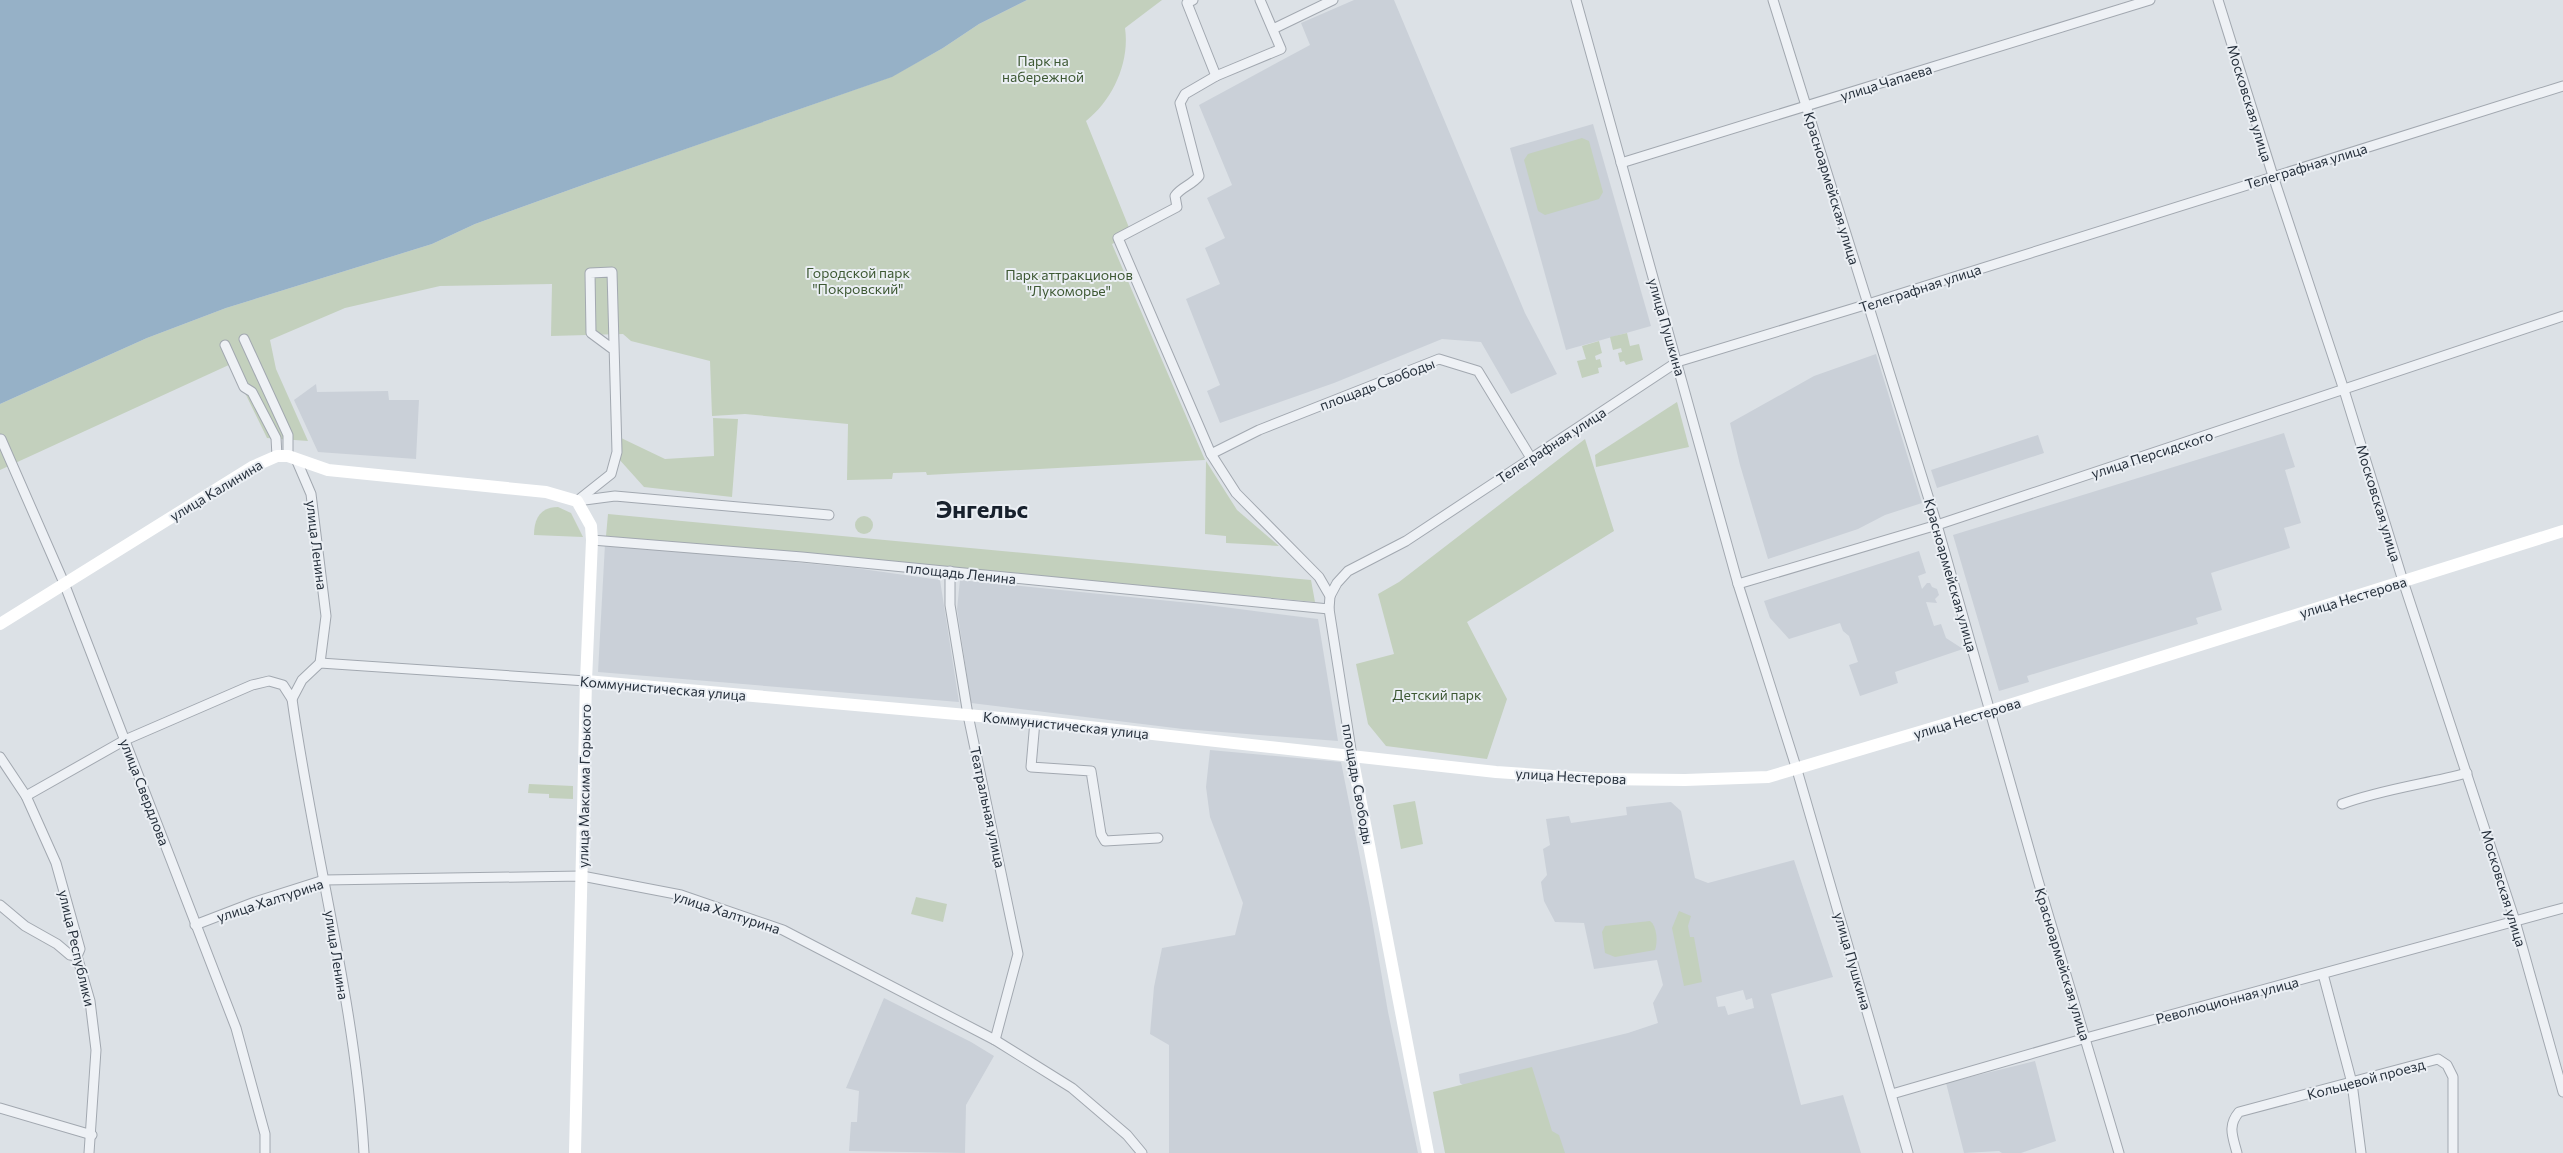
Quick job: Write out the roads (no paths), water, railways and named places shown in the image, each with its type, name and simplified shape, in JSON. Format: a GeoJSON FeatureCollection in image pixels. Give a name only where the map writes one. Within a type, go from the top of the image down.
{"type":"FeatureCollection","features":[{"type":"Feature","properties":{"kind":"main road"},"geometry":{"type":"LineString","coordinates":[[287,457],[328,470],[546,492],[577,501]]}},
{"type":"Feature","properties":{"kind":"main road","name":"улица Калинина"},"geometry":{"type":"LineString","coordinates":[[0,624],[252,468],[287,457]]}},
{"type":"Feature","properties":{"kind":"main road","name":"улица Максима Горького"},"geometry":{"type":"LineString","coordinates":[[575,1153],[586,681],[592,540],[591,526],[577,501]]}},
{"type":"Feature","properties":{"kind":"main road","name":"улица Нестерова"},"geometry":{"type":"LineString","coordinates":[[1352,756],[1496,772],[1596,778],[1686,780],[1768,777],[1798,770],[1990,712],[2563,531]]}},
{"type":"Feature","properties":{"kind":"main road","name":"Коммунистическая улица"},"geometry":{"type":"LineString","coordinates":[[586,681],[1035,721],[1352,756]]}},
{"type":"Feature","properties":{"kind":"main road","name":"площадь Свободы"},"geometry":{"type":"LineString","coordinates":[[1352,756],[1428,1153]]}},
{"type":"Feature","properties":{"kind":"street"},"geometry":{"type":"LineString","coordinates":[[1193,0],[1188,3],[1216,76]]}},
{"type":"Feature","properties":{"kind":"street"},"geometry":{"type":"LineString","coordinates":[[1260,0],[1281,49],[1216,76],[1185,94],[1180,103],[1198,176],[1194,182],[1178,191],[1175,196],[1177,207],[1118,238],[1212,454],[1236,493],[1319,577],[1330,596]]}},
{"type":"Feature","properties":{"kind":"street"},"geometry":{"type":"LineString","coordinates":[[1273,29],[1333,0]]}},
{"type":"Feature","properties":{"kind":"street","name":"улица Пушкина"},"geometry":{"type":"LineString","coordinates":[[1576,0],[1738,584],[1798,770],[1908,1153]]}},
{"type":"Feature","properties":{"kind":"street","name":"Красноармейская улица"},"geometry":{"type":"LineString","coordinates":[[1773,0],[1938,525],[2037,877],[2119,1153]]}},
{"type":"Feature","properties":{"kind":"street","name":"улица Чапаева"},"geometry":{"type":"LineString","coordinates":[[1621,163],[2150,0]]}},
{"type":"Feature","properties":{"kind":"street","name":"Московская улица"},"geometry":{"type":"LineString","coordinates":[[2218,0],[2273,176],[2344,390],[2403,581],[2515,921],[2563,1092]]}},
{"type":"Feature","properties":{"kind":"street","name":"Телеграфная улица"},"geometry":{"type":"LineString","coordinates":[[1330,596],[1337,583],[1348,571],[1406,541],[1676,362],[1868,304],[2563,86]]}},
{"type":"Feature","properties":{"kind":"street"},"geometry":{"type":"LineString","coordinates":[[577,501],[611,474],[617,452],[612,272],[590,273],[590,333],[614,350]]}},
{"type":"Feature","properties":{"kind":"street","name":"улица Персидского"},"geometry":{"type":"LineString","coordinates":[[1738,584],[1938,525],[2563,316]]}},
{"type":"Feature","properties":{"kind":"street"},"geometry":{"type":"LineString","coordinates":[[244,339],[288,435],[287,457]]}},
{"type":"Feature","properties":{"kind":"street","name":"улица Ленина"},"geometry":{"type":"LineString","coordinates":[[225,345],[244,387],[252,392],[276,438],[311,494],[326,616],[320,663]]}},
{"type":"Feature","properties":{"kind":"street","name":"площадь Свободы"},"geometry":{"type":"LineString","coordinates":[[1212,454],[1259,430],[1439,359],[1478,370],[1530,458]]}},
{"type":"Feature","properties":{"kind":"street"},"geometry":{"type":"LineString","coordinates":[[244,387],[262,380]]}},
{"type":"Feature","properties":{"kind":"street","name":"улица Свердлова"},"geometry":{"type":"LineString","coordinates":[[2,439],[64,583],[236,1028],[265,1134],[265,1153]]}},
{"type":"Feature","properties":{"kind":"street"},"geometry":{"type":"LineString","coordinates":[[577,501],[615,496],[829,515]]}},
{"type":"Feature","properties":{"kind":"street","name":"площадь Ленина"},"geometry":{"type":"LineString","coordinates":[[592,540],[1330,609]]}},
{"type":"Feature","properties":{"kind":"street","name":"Театральная улица"},"geometry":{"type":"LineString","coordinates":[[950,572],[950,605],[968,715],[1018,954],[995,1040]]}},
{"type":"Feature","properties":{"kind":"street","name":"площадь Свободы"},"geometry":{"type":"LineString","coordinates":[[1330,596],[1330,609],[1352,756]]}},
{"type":"Feature","properties":{"kind":"street"},"geometry":{"type":"LineString","coordinates":[[26,796],[125,740],[252,685],[269,681],[283,685],[292,699],[302,680],[320,663]]}},
{"type":"Feature","properties":{"kind":"street","name":"Коммунистическая улица"},"geometry":{"type":"LineString","coordinates":[[320,663],[586,681]]}},
{"type":"Feature","properties":{"kind":"street","name":"улица Ленина"},"geometry":{"type":"LineString","coordinates":[[292,699],[303,777],[324,880],[356,1070],[364,1153]]}},
{"type":"Feature","properties":{"kind":"street"},"geometry":{"type":"LineString","coordinates":[[1035,721],[1031,767],[1091,771],[1101,834],[1105,841],[1158,838]]}},
{"type":"Feature","properties":{"kind":"street","name":"улица Республики"},"geometry":{"type":"LineString","coordinates":[[0,757],[26,796],[56,863],[80,949],[77,956],[90,1001],[96,1050],[92,1135],[89,1153]]}},
{"type":"Feature","properties":{"kind":"street"},"geometry":{"type":"LineString","coordinates":[[2342,804],[2368,795],[2467,773]]}},
{"type":"Feature","properties":{"kind":"street","name":"улица Халтурина"},"geometry":{"type":"LineString","coordinates":[[195,925],[255,902],[324,880],[582,876],[681,895],[783,930],[995,1040],[1072,1088],[1127,1135],[1142,1153]]}},
{"type":"Feature","properties":{"kind":"street"},"geometry":{"type":"LineString","coordinates":[[0,904],[25,926],[57,944],[70,954],[77,956]]}},
{"type":"Feature","properties":{"kind":"street","name":"Революционная улица"},"geometry":{"type":"LineString","coordinates":[[1892,1094],[2086,1038],[2563,908]]}},
{"type":"Feature","properties":{"kind":"street"},"geometry":{"type":"LineString","coordinates":[[2323,974],[2352,1083],[2360,1153]]}},
{"type":"Feature","properties":{"kind":"street","name":"Кольцевой проезд"},"geometry":{"type":"LineString","coordinates":[[2237,1153],[2230,1130],[2232,1120],[2238,1112],[2438,1059],[2443,1061],[2453,1077],[2453,1153]]}},
{"type":"Feature","properties":{"kind":"street"},"geometry":{"type":"LineString","coordinates":[[0,1108],[92,1135]]}},
{"type":"Feature","properties":{"kind":"water"},"geometry":{"type":"Polygon","coordinates":[[[0,0],[1027,0],[979,24],[943,48],[892,77],[475,224],[432,244],[226,308],[147,338],[0,404],[0,0]]]}},
{"type":"Feature","properties":{"kind":"district","name":"Энгельс"},"geometry":{"type":"Point","coordinates":[982,508]}},
{"type":"Feature","properties":{"kind":"park label","name":"Парк на набережной"},"geometry":{"type":"Point","coordinates":[1043,68]}},
{"type":"Feature","properties":{"kind":"park label","name":"Городской парк \"Покровский\""},"geometry":{"type":"Point","coordinates":[858,280]}},
{"type":"Feature","properties":{"kind":"park label","name":"Парк аттракционов \"Лукоморье\""},"geometry":{"type":"Point","coordinates":[1069,282]}},
{"type":"Feature","properties":{"kind":"park label","name":"Детский парк"},"geometry":{"type":"Point","coordinates":[1437,694]}}]}
